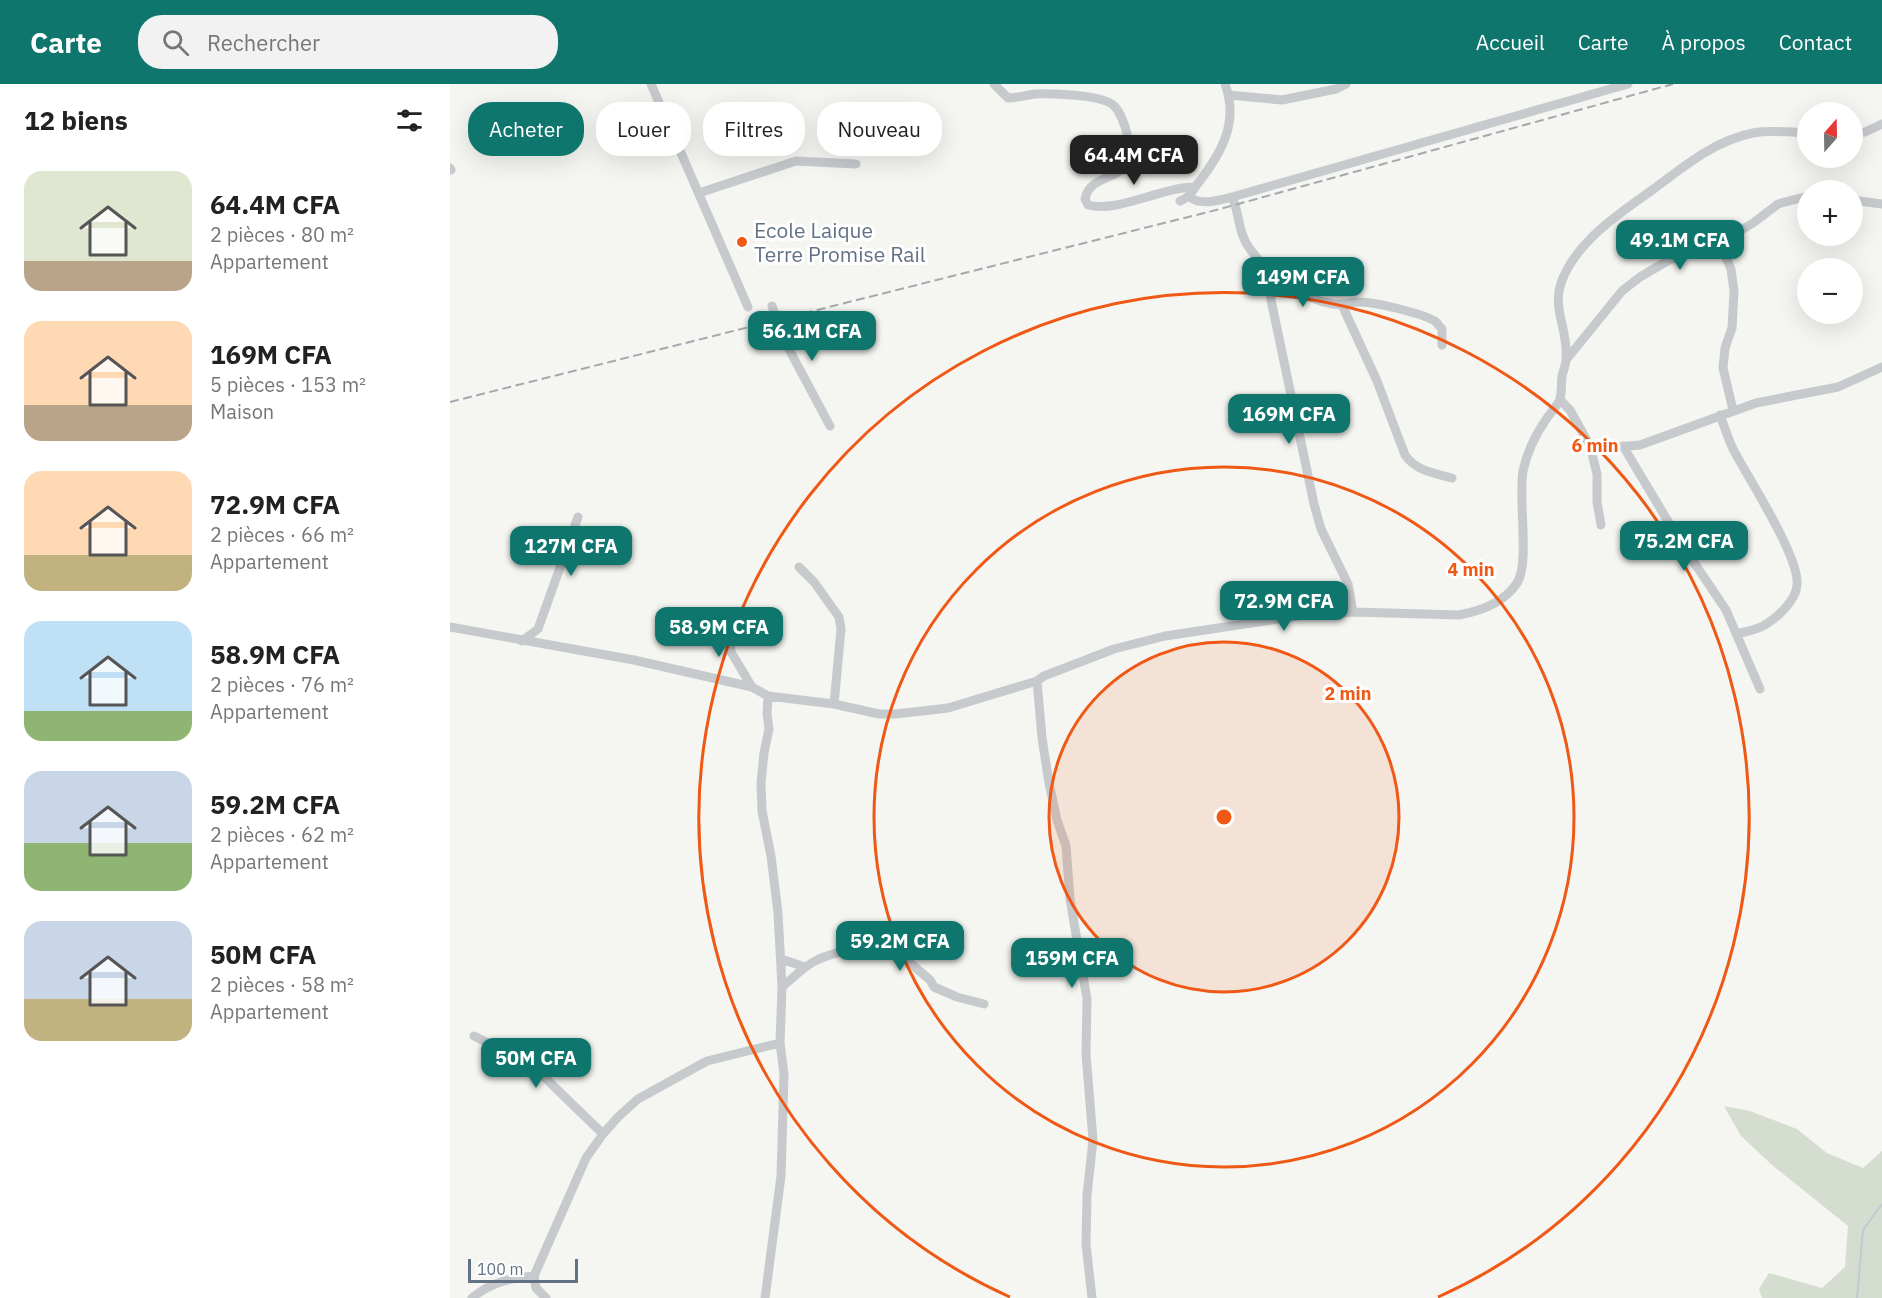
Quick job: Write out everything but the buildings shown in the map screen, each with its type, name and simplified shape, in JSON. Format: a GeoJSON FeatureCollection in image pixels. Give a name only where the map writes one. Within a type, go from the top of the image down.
{"type":"FeatureCollection","features":[{"type":"Feature","properties":{"kind":"street"},"geometry":{"type":"LineString","coordinates":[[651,84],[747,307]]}},
{"type":"Feature","properties":{"kind":"street"},"geometry":{"type":"LineString","coordinates":[[994,84],[1008,98],[1036,94],[1067,95],[1106,101],[1118,111],[1126,132],[1131,156],[1121,170],[1090,187],[1084,199],[1088,205],[1104,207],[1174,189],[1195,187]]}},
{"type":"Feature","properties":{"kind":"street"},"geometry":{"type":"LineString","coordinates":[[1180,201],[1190,197],[1215,160],[1223,142],[1231,113],[1225,84]]}},
{"type":"Feature","properties":{"kind":"street"},"geometry":{"type":"LineString","coordinates":[[1229,95],[1282,100],[1336,89],[1346,84]]}},
{"type":"Feature","properties":{"kind":"street"},"geometry":{"type":"LineString","coordinates":[[1190,197],[1200,202],[1232,197],[1628,84]]}},
{"type":"Feature","properties":{"kind":"street"},"geometry":{"type":"LineString","coordinates":[[1863,132],[1881,126]]}},
{"type":"Feature","properties":{"kind":"street"},"geometry":{"type":"LineString","coordinates":[[450,627],[634,660],[752,687],[768,696],[834,704],[879,714],[948,708],[1037,681],[1044,676],[1114,649],[1165,636],[1304,615],[1353,612],[1459,615],[1475,612],[1491,606],[1505,596],[1518,582],[1523,563],[1521,488],[1527,456],[1536,435],[1560,400],[1567,342],[1557,306],[1560,285],[1570,264],[1587,242],[1612,219],[1716,146],[1753,133],[1797,132]]}},
{"type":"Feature","properties":{"kind":"street"},"geometry":{"type":"LineString","coordinates":[[699,193],[796,161],[856,164]]}},
{"type":"Feature","properties":{"kind":"street"},"geometry":{"type":"LineString","coordinates":[[1232,197],[1248,248],[1292,288],[1330,304],[1360,302],[1378,304],[1435,321],[1442,329],[1442,345]]}},
{"type":"Feature","properties":{"kind":"street"},"geometry":{"type":"LineString","coordinates":[[1566,360],[1622,291],[1640,277],[1669,260],[1719,242],[1753,223],[1778,204],[1797,199]]}},
{"type":"Feature","properties":{"kind":"street"},"geometry":{"type":"LineString","coordinates":[[1863,201],[1882,204]]}},
{"type":"Feature","properties":{"kind":"street"},"geometry":{"type":"LineString","coordinates":[[1719,242],[1731,269],[1734,291],[1731,328],[1725,348],[1723,368],[1733,410]]}},
{"type":"Feature","properties":{"kind":"street"},"geometry":{"type":"LineString","coordinates":[[1270,270],[1270,300],[1314,504],[1321,530],[1348,584],[1353,612]]}},
{"type":"Feature","properties":{"kind":"street"},"geometry":{"type":"LineString","coordinates":[[1342,304],[1377,381],[1405,455],[1411,464],[1423,470],[1452,478]]}},
{"type":"Feature","properties":{"kind":"street"},"geometry":{"type":"LineString","coordinates":[[772,306],[783,338],[830,426]]}},
{"type":"Feature","properties":{"kind":"street"},"geometry":{"type":"LineString","coordinates":[[1590,446],[1605,448],[1640,444],[1756,403],[1838,387],[1882,367]]}},
{"type":"Feature","properties":{"kind":"street"},"geometry":{"type":"LineString","coordinates":[[1560,400],[1570,410],[1590,446],[1597,474],[1597,502],[1601,525]]}},
{"type":"Feature","properties":{"kind":"street"},"geometry":{"type":"LineString","coordinates":[[1720,415],[1732,447],[1782,537],[1796,569],[1798,586],[1793,597],[1776,617],[1763,626],[1736,634]]}},
{"type":"Feature","properties":{"kind":"street"},"geometry":{"type":"LineString","coordinates":[[1623,446],[1726,610],[1760,689]]}},
{"type":"Feature","properties":{"kind":"street"},"geometry":{"type":"LineString","coordinates":[[522,641],[538,628],[578,517]]}},
{"type":"Feature","properties":{"kind":"street"},"geometry":{"type":"LineString","coordinates":[[799,567],[814,582],[839,617],[841,629],[834,704]]}},
{"type":"Feature","properties":{"kind":"street"},"geometry":{"type":"LineString","coordinates":[[735,619],[735,633],[730,641],[731,652],[752,687]]}},
{"type":"Feature","properties":{"kind":"street"},"geometry":{"type":"LineString","coordinates":[[538,628],[549,646]]}},
{"type":"Feature","properties":{"kind":"street"},"geometry":{"type":"LineString","coordinates":[[1037,681],[1047,772],[1057,820],[1066,846],[1070,899],[1087,999],[1086,1054],[1092,1140],[1087,1195],[1086,1244],[1092,1298]]}},
{"type":"Feature","properties":{"kind":"street"},"geometry":{"type":"LineString","coordinates":[[765,1298],[781,1176],[784,1074],[780,1043],[782,987],[778,913],[771,856],[762,811],[761,783],[764,753],[770,729],[767,714],[768,696]]}},
{"type":"Feature","properties":{"kind":"street"},"geometry":{"type":"LineString","coordinates":[[782,987],[805,967],[829,956],[888,946],[934,987],[957,998],[984,1005]]}},
{"type":"Feature","properties":{"kind":"street"},"geometry":{"type":"LineString","coordinates":[[781,959],[805,967]]}},
{"type":"Feature","properties":{"kind":"street"},"geometry":{"type":"LineString","coordinates":[[474,1036],[537,1070],[603,1134]]}},
{"type":"Feature","properties":{"kind":"street"},"geometry":{"type":"LineString","coordinates":[[546,1298],[536,1288],[534,1276],[586,1158],[603,1134],[638,1099],[664,1083],[707,1061],[780,1043]]}},
{"type":"Feature","properties":{"kind":"street"},"geometry":{"type":"LineString","coordinates":[[472,1298],[490,1285],[513,1278],[534,1276]]}},
{"type":"Feature","properties":{"kind":"shaded area"},"geometry":{"type":"Polygon","coordinates":[[[1724,1106],[1750,1111],[1797,1129],[1827,1153],[1863,1168],[1882,1151],[1882,1298],[1762,1298],[1759,1289],[1769,1273],[1822,1288],[1845,1267],[1848,1226],[1772,1165],[1741,1136],[1724,1106]]]}},
{"type":"Feature","properties":{"kind":"waterway"},"geometry":{"type":"LineString","coordinates":[[1857,1298],[1863,1230],[1882,1204]]}},
{"type":"Feature","properties":{"kind":"railway"},"geometry":{"type":"LineString","coordinates":[[450,402],[1220,209],[1673,84]]}},
{"type":"Feature","properties":{"kind":"place","name":"Ecole Laique Terre Promise Rail"},"geometry":{"type":"Point","coordinates":[742,242]}}]}
